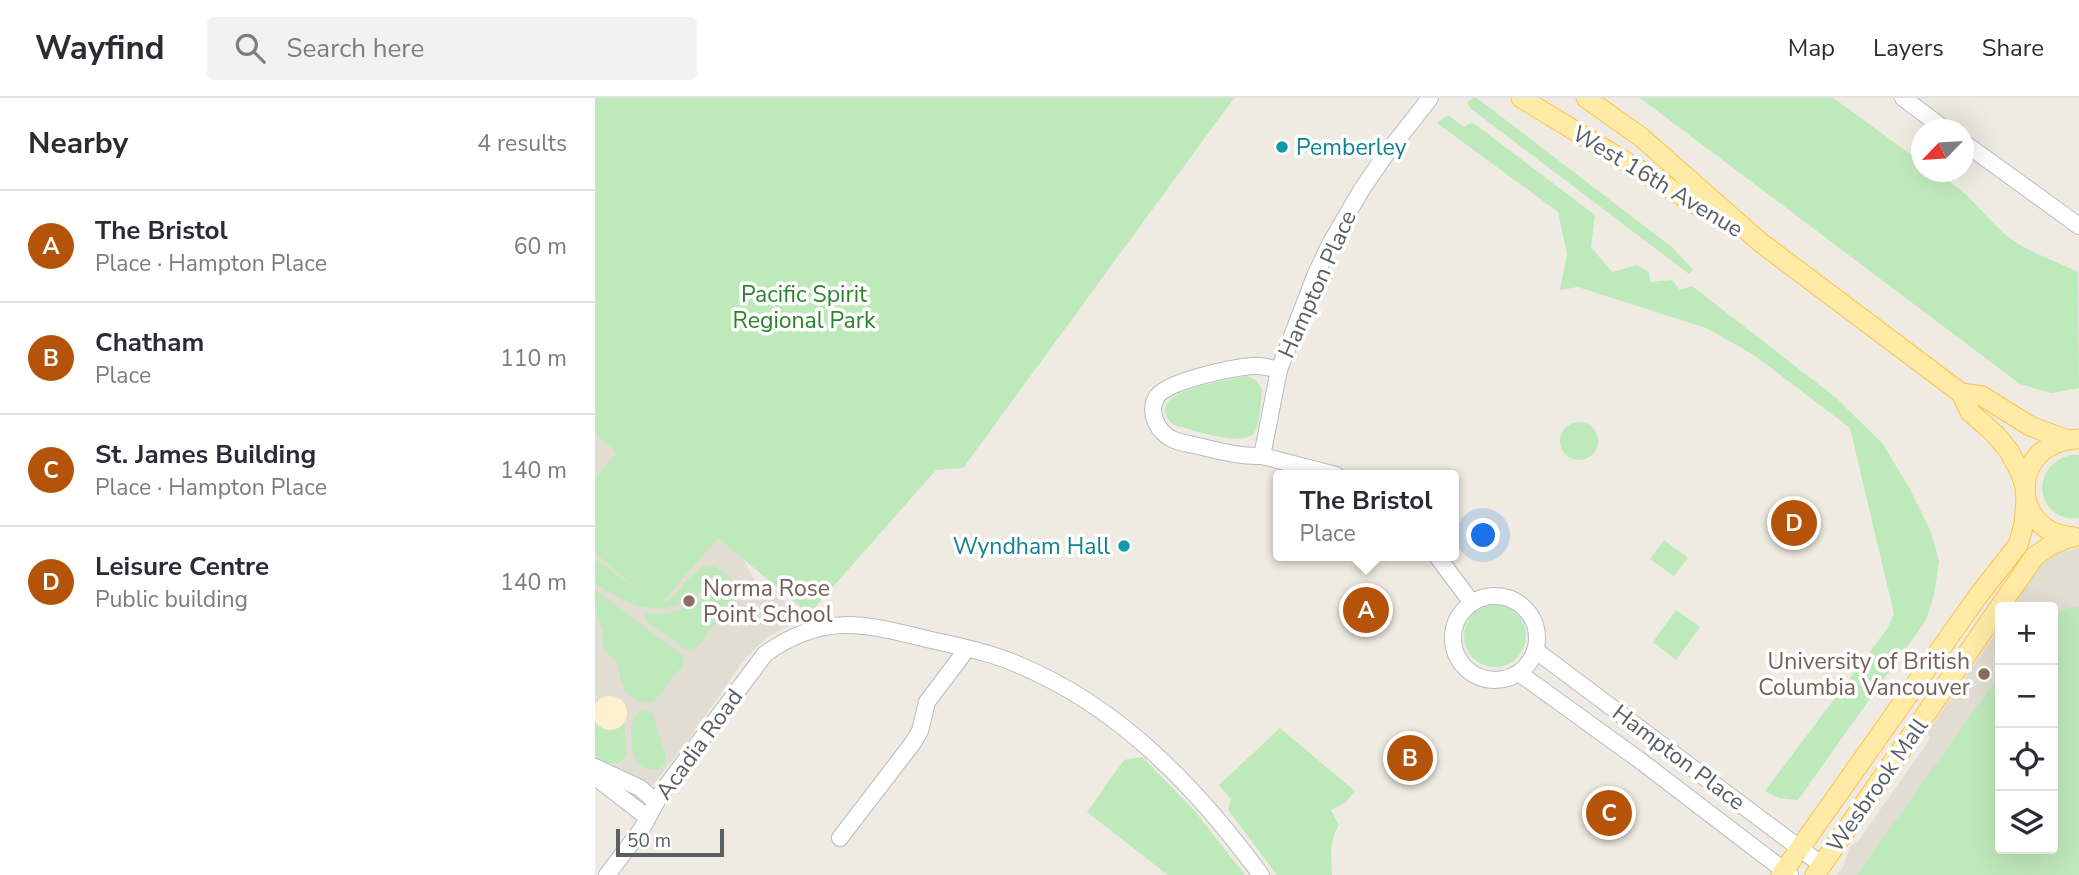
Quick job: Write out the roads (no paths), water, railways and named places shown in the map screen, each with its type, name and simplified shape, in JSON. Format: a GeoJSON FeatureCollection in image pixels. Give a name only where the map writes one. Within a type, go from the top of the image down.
{"type":"FeatureCollection","features":[{"type":"Feature","properties":{"kind":"main road","name":"West 16th Avenue"},"geometry":{"type":"LineString","coordinates":[[1521,98],[1759,242]]}},
{"type":"Feature","properties":{"kind":"main road","name":"West 16th Avenue"},"geometry":{"type":"LineString","coordinates":[[1587,98],[1641,137],[1759,242],[1961,393],[1970,412],[1996,435],[2009,451],[2020,472],[2029,508],[2042,526],[2060,535],[2075,537]]}},
{"type":"Feature","properties":{"kind":"main road","name":"West 16th Avenue"},"geometry":{"type":"LineString","coordinates":[[1961,393],[1982,396],[2030,426],[2072,439]]}},
{"type":"Feature","properties":{"kind":"main road","name":"Wesbrook Mall"},"geometry":{"type":"LineString","coordinates":[[1785,874],[1800,848],[1978,596],[2018,545],[2024,524],[2027,474],[2035,458],[2050,445],[2072,439]]}},
{"type":"Feature","properties":{"kind":"main road","name":"Wesbrook Mall"},"geometry":{"type":"LineString","coordinates":[[1819,870],[2034,557],[2051,545],[2075,537]]}},
{"type":"Feature","properties":{"kind":"street","name":"Hampton Place"},"geometry":{"type":"LineString","coordinates":[[1262,456],[1279,370],[1315,276],[1361,189],[1430,98]]}},
{"type":"Feature","properties":{"kind":"street"},"geometry":{"type":"LineString","coordinates":[[1903,98],[1931,119]]}},
{"type":"Feature","properties":{"kind":"street"},"geometry":{"type":"LineString","coordinates":[[1974,150],[2079,226]]}},
{"type":"Feature","properties":{"kind":"street","name":"Hampton Place"},"geometry":{"type":"LineString","coordinates":[[1279,370],[1249,366],[1174,384],[1158,395],[1154,407],[1155,420],[1162,432],[1175,441],[1245,457],[1262,456],[1317,470]]}},
{"type":"Feature","properties":{"kind":"street"},"geometry":{"type":"LineString","coordinates":[[1441,561],[1472,603]]}},
{"type":"Feature","properties":{"kind":"street"},"geometry":{"type":"LineString","coordinates":[[1482,598],[1506,598],[1518,603],[1534,624],[1537,636],[1535,650],[1529,663],[1519,673],[1508,678],[1495,680],[1474,675],[1460,661],[1454,649],[1456,623],[1462,612],[1482,598]]}},
{"type":"Feature","properties":{"kind":"street","name":"Acadia Road"},"geometry":{"type":"LineString","coordinates":[[607,875],[641,830],[656,802],[765,654],[781,642],[808,630],[852,624],[874,626],[1017,663],[1062,684],[1106,712],[1137,737],[1203,801],[1261,875]]}},
{"type":"Feature","properties":{"kind":"street"},"geometry":{"type":"LineString","coordinates":[[840,838],[912,744],[920,731],[927,702],[967,649]]}},
{"type":"Feature","properties":{"kind":"street","name":"Hampton Place"},"geometry":{"type":"LineString","coordinates":[[1535,650],[1800,848],[1819,870]]}},
{"type":"Feature","properties":{"kind":"street","name":"Hampton Place"},"geometry":{"type":"LineString","coordinates":[[1519,673],[1638,759],[1785,874]]}},
{"type":"Feature","properties":{"kind":"street"},"geometry":{"type":"LineString","coordinates":[[595,766],[640,788],[656,802]]}},
{"type":"Feature","properties":{"kind":"street"},"geometry":{"type":"LineString","coordinates":[[595,777],[647,817]]}},
{"type":"Feature","properties":{"kind":"place","name":"Pemberley"},"geometry":{"type":"Point","coordinates":[1282,147]}},
{"type":"Feature","properties":{"kind":"place","name":"Leisure Centre"},"geometry":{"type":"Point","coordinates":[1794,523]}},
{"type":"Feature","properties":{"kind":"place","name":"Wyndham Hall"},"geometry":{"type":"Point","coordinates":[1124,546]}},
{"type":"Feature","properties":{"kind":"place","name":"Norma Rose Point School"},"geometry":{"type":"Point","coordinates":[689,601]}},
{"type":"Feature","properties":{"kind":"place","name":"The Bristol"},"geometry":{"type":"Point","coordinates":[1366,610]}},
{"type":"Feature","properties":{"kind":"place","name":"University of British Columbia Vancouver"},"geometry":{"type":"Point","coordinates":[1984,674]}},
{"type":"Feature","properties":{"kind":"place","name":"Chatham"},"geometry":{"type":"Point","coordinates":[1410,758]}},
{"type":"Feature","properties":{"kind":"place","name":"St. James Building"},"geometry":{"type":"Point","coordinates":[1609,813]}},
{"type":"Feature","properties":{"kind":"park label","name":"Pacific Spirit Regional Park"},"geometry":{"type":"Point","coordinates":[804,307]}}]}
